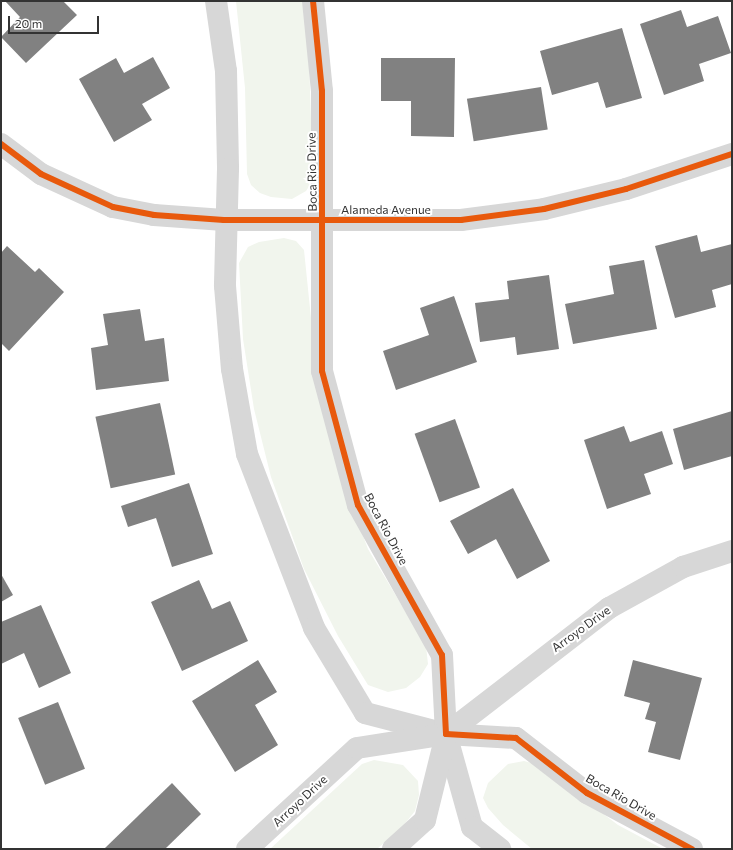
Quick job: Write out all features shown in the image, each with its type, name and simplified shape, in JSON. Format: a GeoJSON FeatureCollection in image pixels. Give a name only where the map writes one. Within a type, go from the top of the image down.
{"type":"FeatureCollection","features":[{"type":"Feature","properties":{"kind":"street","name":"Boca Rio Drive"},"geometry":{"type":"LineString","coordinates":[[216,1],[226,71],[228,168],[224,220],[225,286],[232,369],[247,454],[314,628],[365,713],[446,734],[516,738],[587,793],[692,849]]}},
{"type":"Feature","properties":{"kind":"street","name":"Boca Rio Drive"},"geometry":{"type":"LineString","coordinates":[[313,1],[322,91],[324,221],[322,371],[358,505],[442,655],[446,734],[472,827],[500,849]]}},
{"type":"Feature","properties":{"kind":"street","name":"Alameda Avenue"},"geometry":{"type":"LineString","coordinates":[[1,144],[41,174],[113,207],[154,215],[224,220],[461,220],[544,209],[626,189],[732,154]]}},
{"type":"Feature","properties":{"kind":"street","name":"Arroyo Drive"},"geometry":{"type":"LineString","coordinates":[[247,849],[357,748],[446,734],[609,608],[683,567],[732,551]]}},
{"type":"Feature","properties":{"kind":"street"},"geometry":{"type":"LineString","coordinates":[[393,849],[425,820],[446,734]]}},
{"type":"Feature","properties":{"kind":"shaded area"},"geometry":{"type":"Polygon","coordinates":[[[236,1],[303,1],[308,28],[313,180],[306,191],[292,199],[271,197],[260,193],[251,185],[247,174],[245,88],[236,1]]]}},
{"type":"Feature","properties":{"kind":"shaded area"},"geometry":{"type":"Polygon","coordinates":[[[284,238],[296,241],[304,250],[318,386],[338,470],[368,549],[426,646],[428,664],[420,677],[406,688],[388,692],[368,685],[338,636],[304,569],[271,477],[254,409],[243,339],[239,263],[248,247],[259,242],[284,238]]]}},
{"type":"Feature","properties":{"kind":"shaded area"},"geometry":{"type":"Polygon","coordinates":[[[374,760],[403,765],[418,781],[419,795],[415,811],[403,826],[377,849],[270,849],[362,764],[374,760]]]}},
{"type":"Feature","properties":{"kind":"shaded area"},"geometry":{"type":"Polygon","coordinates":[[[524,761],[539,765],[618,825],[663,849],[532,849],[503,825],[488,808],[483,798],[488,783],[508,764],[524,761]]]}},
{"type":"Feature","properties":{"kind":"building"},"geometry":{"type":"Polygon","coordinates":[[[5,1],[63,1],[77,15],[26,63],[1,37],[20,17],[5,1]]]}},
{"type":"Feature","properties":{"kind":"building"},"geometry":{"type":"Polygon","coordinates":[[[681,10],[687,27],[718,16],[731,53],[699,64],[704,81],[664,95],[640,24],[681,10]]]}},
{"type":"Feature","properties":{"kind":"building"},"geometry":{"type":"Polygon","coordinates":[[[622,28],[642,98],[606,108],[598,82],[552,95],[540,51],[622,28]]]}},
{"type":"Feature","properties":{"kind":"building"},"geometry":{"type":"Polygon","coordinates":[[[153,57],[170,88],[142,104],[152,120],[114,142],[79,79],[116,58],[124,73],[153,57]]]}},
{"type":"Feature","properties":{"kind":"building"},"geometry":{"type":"Polygon","coordinates":[[[381,58],[455,58],[454,137],[411,136],[411,101],[381,101],[381,58]]]}},
{"type":"Feature","properties":{"kind":"building"},"geometry":{"type":"Polygon","coordinates":[[[541,87],[548,129],[474,141],[467,99],[541,87]]]}},
{"type":"Feature","properties":{"kind":"building"},"geometry":{"type":"Polygon","coordinates":[[[697,235],[701,252],[732,244],[732,284],[712,290],[716,307],[675,318],[655,246],[697,235]]]}},
{"type":"Feature","properties":{"kind":"building"},"geometry":{"type":"Polygon","coordinates":[[[7,246],[35,272],[39,268],[64,292],[9,351],[1,343],[1,253],[7,246]]]}},
{"type":"Feature","properties":{"kind":"building"},"geometry":{"type":"Polygon","coordinates":[[[644,260],[657,329],[573,344],[565,304],[614,294],[609,266],[644,260]]]}},
{"type":"Feature","properties":{"kind":"building"},"geometry":{"type":"Polygon","coordinates":[[[549,275],[559,349],[517,355],[515,337],[480,342],[475,303],[509,299],[507,281],[549,275]]]}},
{"type":"Feature","properties":{"kind":"building"},"geometry":{"type":"Polygon","coordinates":[[[454,296],[477,362],[396,390],[383,351],[429,335],[420,308],[454,296]]]}},
{"type":"Feature","properties":{"kind":"building"},"geometry":{"type":"Polygon","coordinates":[[[140,309],[145,341],[164,338],[169,381],[96,390],[91,348],[108,345],[103,314],[140,309]]]}},
{"type":"Feature","properties":{"kind":"building"},"geometry":{"type":"Polygon","coordinates":[[[160,403],[175,474],[111,488],[95,417],[160,403]]]}},
{"type":"Feature","properties":{"kind":"building"},"geometry":{"type":"Polygon","coordinates":[[[732,411],[732,456],[684,470],[673,429],[732,411]]]}},
{"type":"Feature","properties":{"kind":"building"},"geometry":{"type":"Polygon","coordinates":[[[455,419],[480,488],[440,502],[415,434],[455,419]]]}},
{"type":"Feature","properties":{"kind":"building"},"geometry":{"type":"Polygon","coordinates":[[[624,426],[630,442],[662,431],[673,464],[644,474],[651,494],[607,509],[584,440],[624,426]]]}},
{"type":"Feature","properties":{"kind":"building"},"geometry":{"type":"Polygon","coordinates":[[[189,483],[213,554],[172,567],[156,518],[128,527],[121,506],[189,483]]]}},
{"type":"Feature","properties":{"kind":"building"},"geometry":{"type":"Polygon","coordinates":[[[513,488],[550,561],[517,579],[496,539],[468,554],[450,521],[513,488]]]}},
{"type":"Feature","properties":{"kind":"building"},"geometry":{"type":"Polygon","coordinates":[[[1,574],[13,595],[1,602],[1,574]]]}},
{"type":"Feature","properties":{"kind":"building"},"geometry":{"type":"Polygon","coordinates":[[[199,580],[212,609],[230,601],[248,641],[182,671],[151,602],[199,580]]]}},
{"type":"Feature","properties":{"kind":"building"},"geometry":{"type":"Polygon","coordinates":[[[41,605],[71,673],[39,688],[24,653],[1,664],[1,622],[41,605]]]}},
{"type":"Feature","properties":{"kind":"building"},"geometry":{"type":"Polygon","coordinates":[[[258,660],[277,692],[255,705],[278,745],[235,772],[192,701],[258,660]]]}},
{"type":"Feature","properties":{"kind":"building"},"geometry":{"type":"Polygon","coordinates":[[[633,660],[702,678],[680,760],[648,752],[656,722],[645,719],[650,703],[624,696],[633,660]]]}},
{"type":"Feature","properties":{"kind":"building"},"geometry":{"type":"Polygon","coordinates":[[[58,702],[85,769],[45,785],[18,718],[58,702]]]}},
{"type":"Feature","properties":{"kind":"building"},"geometry":{"type":"Polygon","coordinates":[[[172,783],[201,814],[165,849],[104,849],[172,783]]]}},
{"type":"Feature","properties":{"kind":"cycle path"},"geometry":{"type":"LineString","coordinates":[[313,1],[322,91],[322,371],[358,505],[442,655],[446,734],[516,738],[587,793],[692,849]]}},
{"type":"Feature","properties":{"kind":"cycle path"},"geometry":{"type":"LineString","coordinates":[[1,144],[41,174],[113,207],[154,215],[224,220],[461,220],[544,209],[626,189],[732,154]]}}]}
